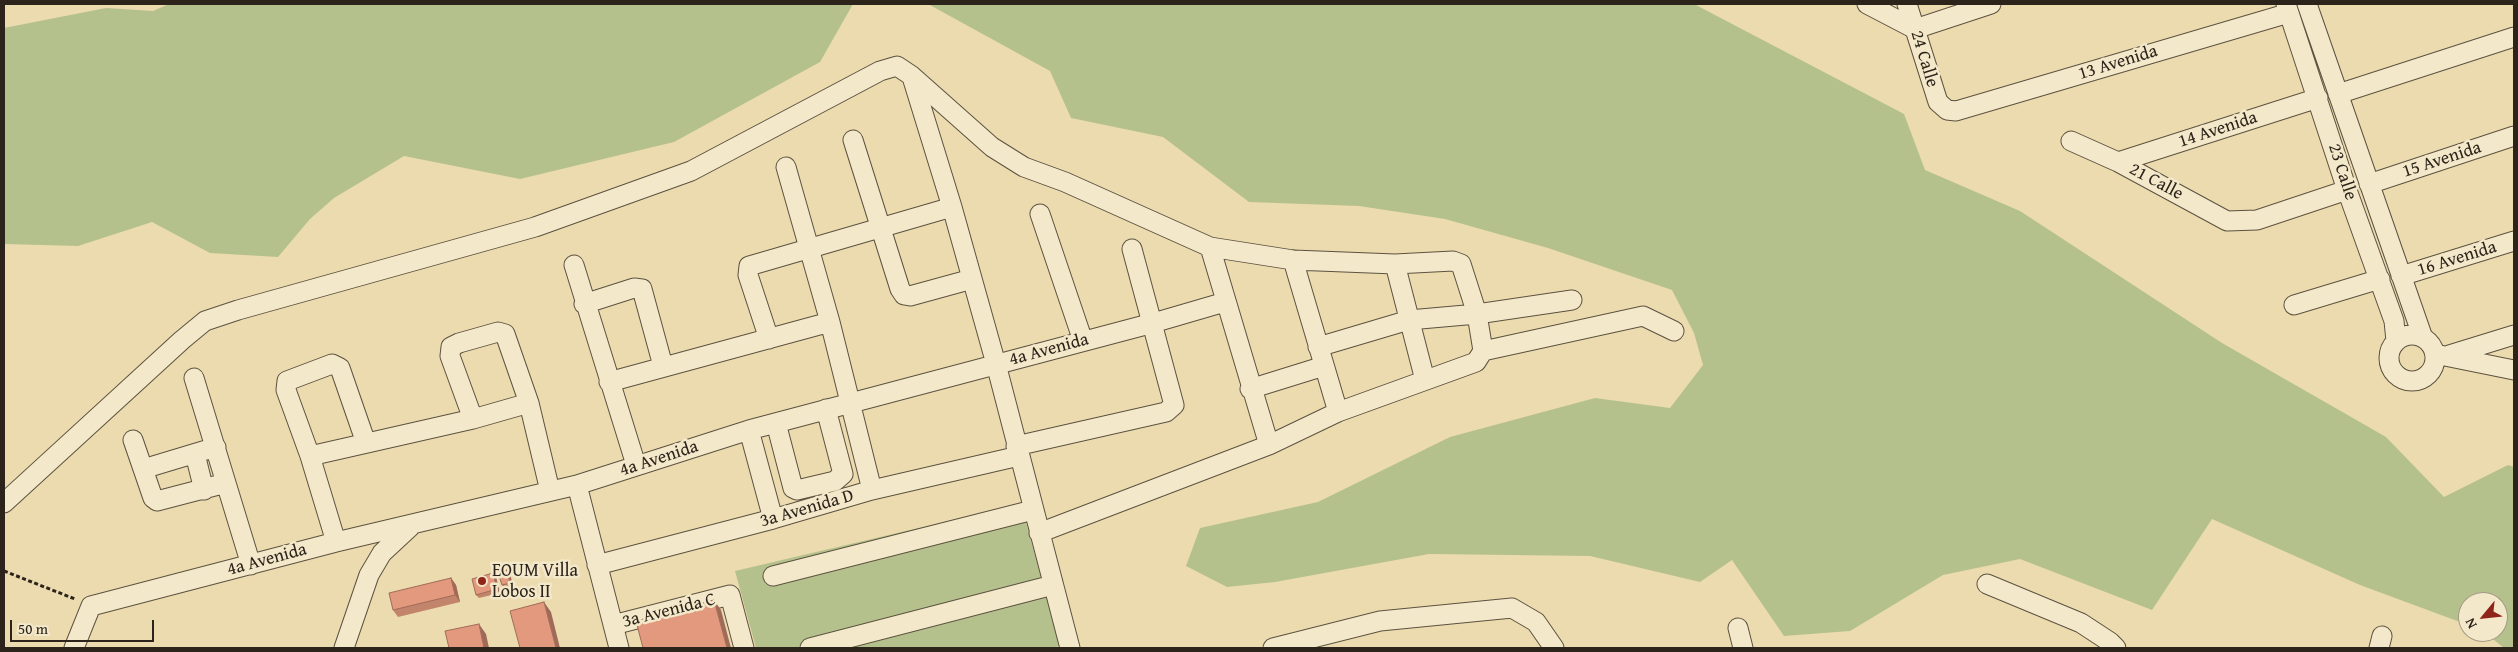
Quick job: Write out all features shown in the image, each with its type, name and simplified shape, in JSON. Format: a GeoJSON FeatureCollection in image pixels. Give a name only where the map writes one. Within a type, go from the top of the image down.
{"type":"FeatureCollection","features":[{"type":"Feature","properties":{"kind":"street"},"geometry":{"type":"LineString","coordinates":[[1867,4],[1915,29],[1991,4]]}},
{"type":"Feature","properties":{"kind":"street","name":"24 Calle"},"geometry":{"type":"LineString","coordinates":[[1907,4],[1938,102],[1946,110]]}},
{"type":"Feature","properties":{"kind":"street","name":"23 Calle"},"geometry":{"type":"LineString","coordinates":[[2307,4],[2423,338]]}},
{"type":"Feature","properties":{"kind":"street","name":"23 Calle"},"geometry":{"type":"LineString","coordinates":[[2287,8],[2347,190],[2380,278],[2394,321],[2396,341]]}},
{"type":"Feature","properties":{"kind":"street","name":"13 Avenida"},"geometry":{"type":"LineString","coordinates":[[1946,110],[1956,111],[2287,8]]}},
{"type":"Feature","properties":{"kind":"street"},"geometry":{"type":"LineString","coordinates":[[2338,94],[2514,37]]}},
{"type":"Feature","properties":{"kind":"street"},"geometry":{"type":"LineString","coordinates":[[4,503],[205,321],[238,310],[535,227],[691,171],[880,71],[897,66],[912,76],[973,131],[1024,167],[1065,182],[1210,246],[1293,260],[1395,264],[1453,261],[1461,264],[1477,314],[1484,351]]}},
{"type":"Feature","properties":{"kind":"street"},"geometry":{"type":"LineString","coordinates":[[912,76],[952,207],[996,364],[1070,648]]}},
{"type":"Feature","properties":{"kind":"street","name":"14 Avenida"},"geometry":{"type":"LineString","coordinates":[[2118,162],[2318,98]]}},
{"type":"Feature","properties":{"kind":"street","name":"15 Avenida"},"geometry":{"type":"LineString","coordinates":[[2369,184],[2514,136]]}},
{"type":"Feature","properties":{"kind":"street"},"geometry":{"type":"LineString","coordinates":[[853,140],[900,289],[904,295],[910,296],[972,279]]}},
{"type":"Feature","properties":{"kind":"street","name":"21 Calle"},"geometry":{"type":"LineString","coordinates":[[2071,141],[2118,162],[2227,220],[2257,220],[2347,190]]}},
{"type":"Feature","properties":{"kind":"street"},"geometry":{"type":"LineString","coordinates":[[786,167],[830,322],[872,490]]}},
{"type":"Feature","properties":{"kind":"street"},"geometry":{"type":"LineString","coordinates":[[769,339],[748,275],[749,266],[952,207]]}},
{"type":"Feature","properties":{"kind":"street"},"geometry":{"type":"LineString","coordinates":[[1040,214],[1083,341]]}},
{"type":"Feature","properties":{"kind":"street","name":"16 Avenida"},"geometry":{"type":"LineString","coordinates":[[2400,276],[2514,241]]}},
{"type":"Feature","properties":{"kind":"street"},"geometry":{"type":"LineString","coordinates":[[1210,246],[1224,302],[1269,445]]}},
{"type":"Feature","properties":{"kind":"street"},"geometry":{"type":"LineString","coordinates":[[1132,249],[1153,323]]}},
{"type":"Feature","properties":{"kind":"street"},"geometry":{"type":"LineString","coordinates":[[1293,260],[1338,412]]}},
{"type":"Feature","properties":{"kind":"street"},"geometry":{"type":"LineString","coordinates":[[574,264],[584,304],[636,465]]}},
{"type":"Feature","properties":{"kind":"street"},"geometry":{"type":"LineString","coordinates":[[1395,264],[1425,380]]}},
{"type":"Feature","properties":{"kind":"street"},"geometry":{"type":"LineString","coordinates":[[2294,305],[2380,278]]}},
{"type":"Feature","properties":{"kind":"street"},"geometry":{"type":"LineString","coordinates":[[584,304],[634,288],[642,289],[663,366]]}},
{"type":"Feature","properties":{"kind":"street"},"geometry":{"type":"LineString","coordinates":[[1318,347],[1409,320],[1477,314],[1572,300]]}},
{"type":"Feature","properties":{"kind":"street","name":"4a Avenida"},"geometry":{"type":"LineString","coordinates":[[91,606],[336,542],[577,485],[749,430],[1153,323],[1224,302]]}},
{"type":"Feature","properties":{"kind":"street"},"geometry":{"type":"LineString","coordinates":[[1039,533],[1269,445],[1338,412],[1476,362],[1484,351],[1643,316],[1674,331]]}},
{"type":"Feature","properties":{"kind":"street"},"geometry":{"type":"LineString","coordinates":[[609,382],[830,322]]}},
{"type":"Feature","properties":{"kind":"street","name":"3a Avenida D"},"geometry":{"type":"LineString","coordinates":[[597,565],[1166,412],[1174,405],[1153,323]]}},
{"type":"Feature","properties":{"kind":"street"},"geometry":{"type":"LineString","coordinates":[[473,419],[450,356],[451,347],[474,338],[498,332],[505,334],[529,403],[550,491]]}},
{"type":"Feature","properties":{"kind":"street"},"geometry":{"type":"LineString","coordinates":[[2514,335],[2441,355],[2426,376],[2414,381],[2403,379],[2394,372],[2389,358],[2391,349],[2396,341],[2409,335],[2423,338],[2441,355],[2514,370]]}},
{"type":"Feature","properties":{"kind":"street"},"geometry":{"type":"LineString","coordinates":[[336,542],[310,456],[286,390],[288,381],[332,364],[340,368],[345,377],[366,443]]}},
{"type":"Feature","properties":{"kind":"street"},"geometry":{"type":"LineString","coordinates":[[1250,388],[1324,366]]}},
{"type":"Feature","properties":{"kind":"street"},"geometry":{"type":"LineString","coordinates":[[194,378],[251,565]]}},
{"type":"Feature","properties":{"kind":"street"},"geometry":{"type":"LineString","coordinates":[[310,456],[473,419],[529,403]]}},
{"type":"Feature","properties":{"kind":"street"},"geometry":{"type":"LineString","coordinates":[[776,423],[793,488],[797,490],[835,481],[843,474],[826,409]]}},
{"type":"Feature","properties":{"kind":"street"},"geometry":{"type":"LineString","coordinates":[[749,430],[773,519]]}},
{"type":"Feature","properties":{"kind":"street"},"geometry":{"type":"LineString","coordinates":[[133,440],[153,498],[157,501],[226,483]]}},
{"type":"Feature","properties":{"kind":"street"},"geometry":{"type":"LineString","coordinates":[[143,470],[216,447]]}},
{"type":"Feature","properties":{"kind":"street"},"geometry":{"type":"LineString","coordinates":[[195,454],[204,490]]}},
{"type":"Feature","properties":{"kind":"street"},"geometry":{"type":"LineString","coordinates":[[577,485],[619,648]]}},
{"type":"Feature","properties":{"kind":"street"},"geometry":{"type":"LineString","coordinates":[[773,576],[1033,510]]}},
{"type":"Feature","properties":{"kind":"street"},"geometry":{"type":"LineString","coordinates":[[344,648],[370,575],[382,553],[413,524]]}},
{"type":"Feature","properties":{"kind":"street"},"geometry":{"type":"LineString","coordinates":[[1987,584],[2081,623],[2116,648]]}},
{"type":"Feature","properties":{"kind":"street"},"geometry":{"type":"LineString","coordinates":[[810,648],[1053,585]]}},
{"type":"Feature","properties":{"kind":"street","name":"3a Avenida C"},"geometry":{"type":"LineString","coordinates":[[613,625],[730,595],[744,648]]}},
{"type":"Feature","properties":{"kind":"street"},"geometry":{"type":"LineString","coordinates":[[74,648],[91,606]]}},
{"type":"Feature","properties":{"kind":"street"},"geometry":{"type":"LineString","coordinates":[[1273,648],[1380,621],[1512,608],[1536,622],[1554,648]]}},
{"type":"Feature","properties":{"kind":"street"},"geometry":{"type":"LineString","coordinates":[[1738,628],[1743,648]]}},
{"type":"Feature","properties":{"kind":"path"},"geometry":{"type":"LineString","coordinates":[[4,571],[91,606]]}},
{"type":"Feature","properties":{"kind":"green space"},"geometry":{"type":"Polygon","coordinates":[[[169,4],[853,4],[820,62],[674,142],[520,179],[404,156],[334,198],[310,219],[278,257],[210,253],[152,222],[78,246],[4,244],[4,28],[106,8],[153,11],[169,4]]]}},
{"type":"Feature","properties":{"kind":"green space"},"geometry":{"type":"Polygon","coordinates":[[[928,4],[1694,4],[1904,114],[1925,170],[2020,211],[2222,343],[2386,437],[2444,497],[2508,465],[2514,467],[2514,648],[2504,648],[2496,642],[2508,642],[2508,592],[2458,592],[2458,621],[2360,585],[2212,519],[2152,610],[2020,559],[1943,575],[1850,631],[1784,636],[1732,560],[1700,582],[1590,556],[1429,554],[1275,582],[1227,587],[1186,566],[1200,528],[1318,502],[1450,437],[1595,398],[1670,408],[1703,365],[1694,333],[1672,290],[1548,248],[1445,219],[1359,206],[1249,202],[1163,137],[1071,118],[1050,71],[928,4]]]}},
{"type":"Feature","properties":{"kind":"green space"},"geometry":{"type":"Polygon","coordinates":[[[1021,504],[1060,646],[1052,648],[756,648],[735,571],[1021,504]]]}},
{"type":"Feature","properties":{"kind":"building"},"geometry":{"type":"Polygon","coordinates":[[[507,570],[510,583],[502,585],[498,573],[507,570]]]}},
{"type":"Feature","properties":{"kind":"building"},"geometry":{"type":"Polygon","coordinates":[[[493,573],[497,589],[476,595],[472,579],[493,573]]]}},
{"type":"Feature","properties":{"kind":"building"},"geometry":{"type":"Polygon","coordinates":[[[451,578],[455,595],[393,610],[389,593],[451,578]]]}},
{"type":"Feature","properties":{"kind":"building"},"geometry":{"type":"Polygon","coordinates":[[[714,600],[727,648],[643,648],[636,621],[714,600]]]}},
{"type":"Feature","properties":{"kind":"building"},"geometry":{"type":"Polygon","coordinates":[[[544,602],[556,648],[520,648],[510,611],[544,602]]]}},
{"type":"Feature","properties":{"kind":"building"},"geometry":{"type":"Polygon","coordinates":[[[479,624],[484,648],[449,648],[445,631],[479,624]]]}},
{"type":"Feature","properties":{"kind":"place","name":"EOUM Villa Lobos II"},"geometry":{"type":"Point","coordinates":[482,581]}}]}
